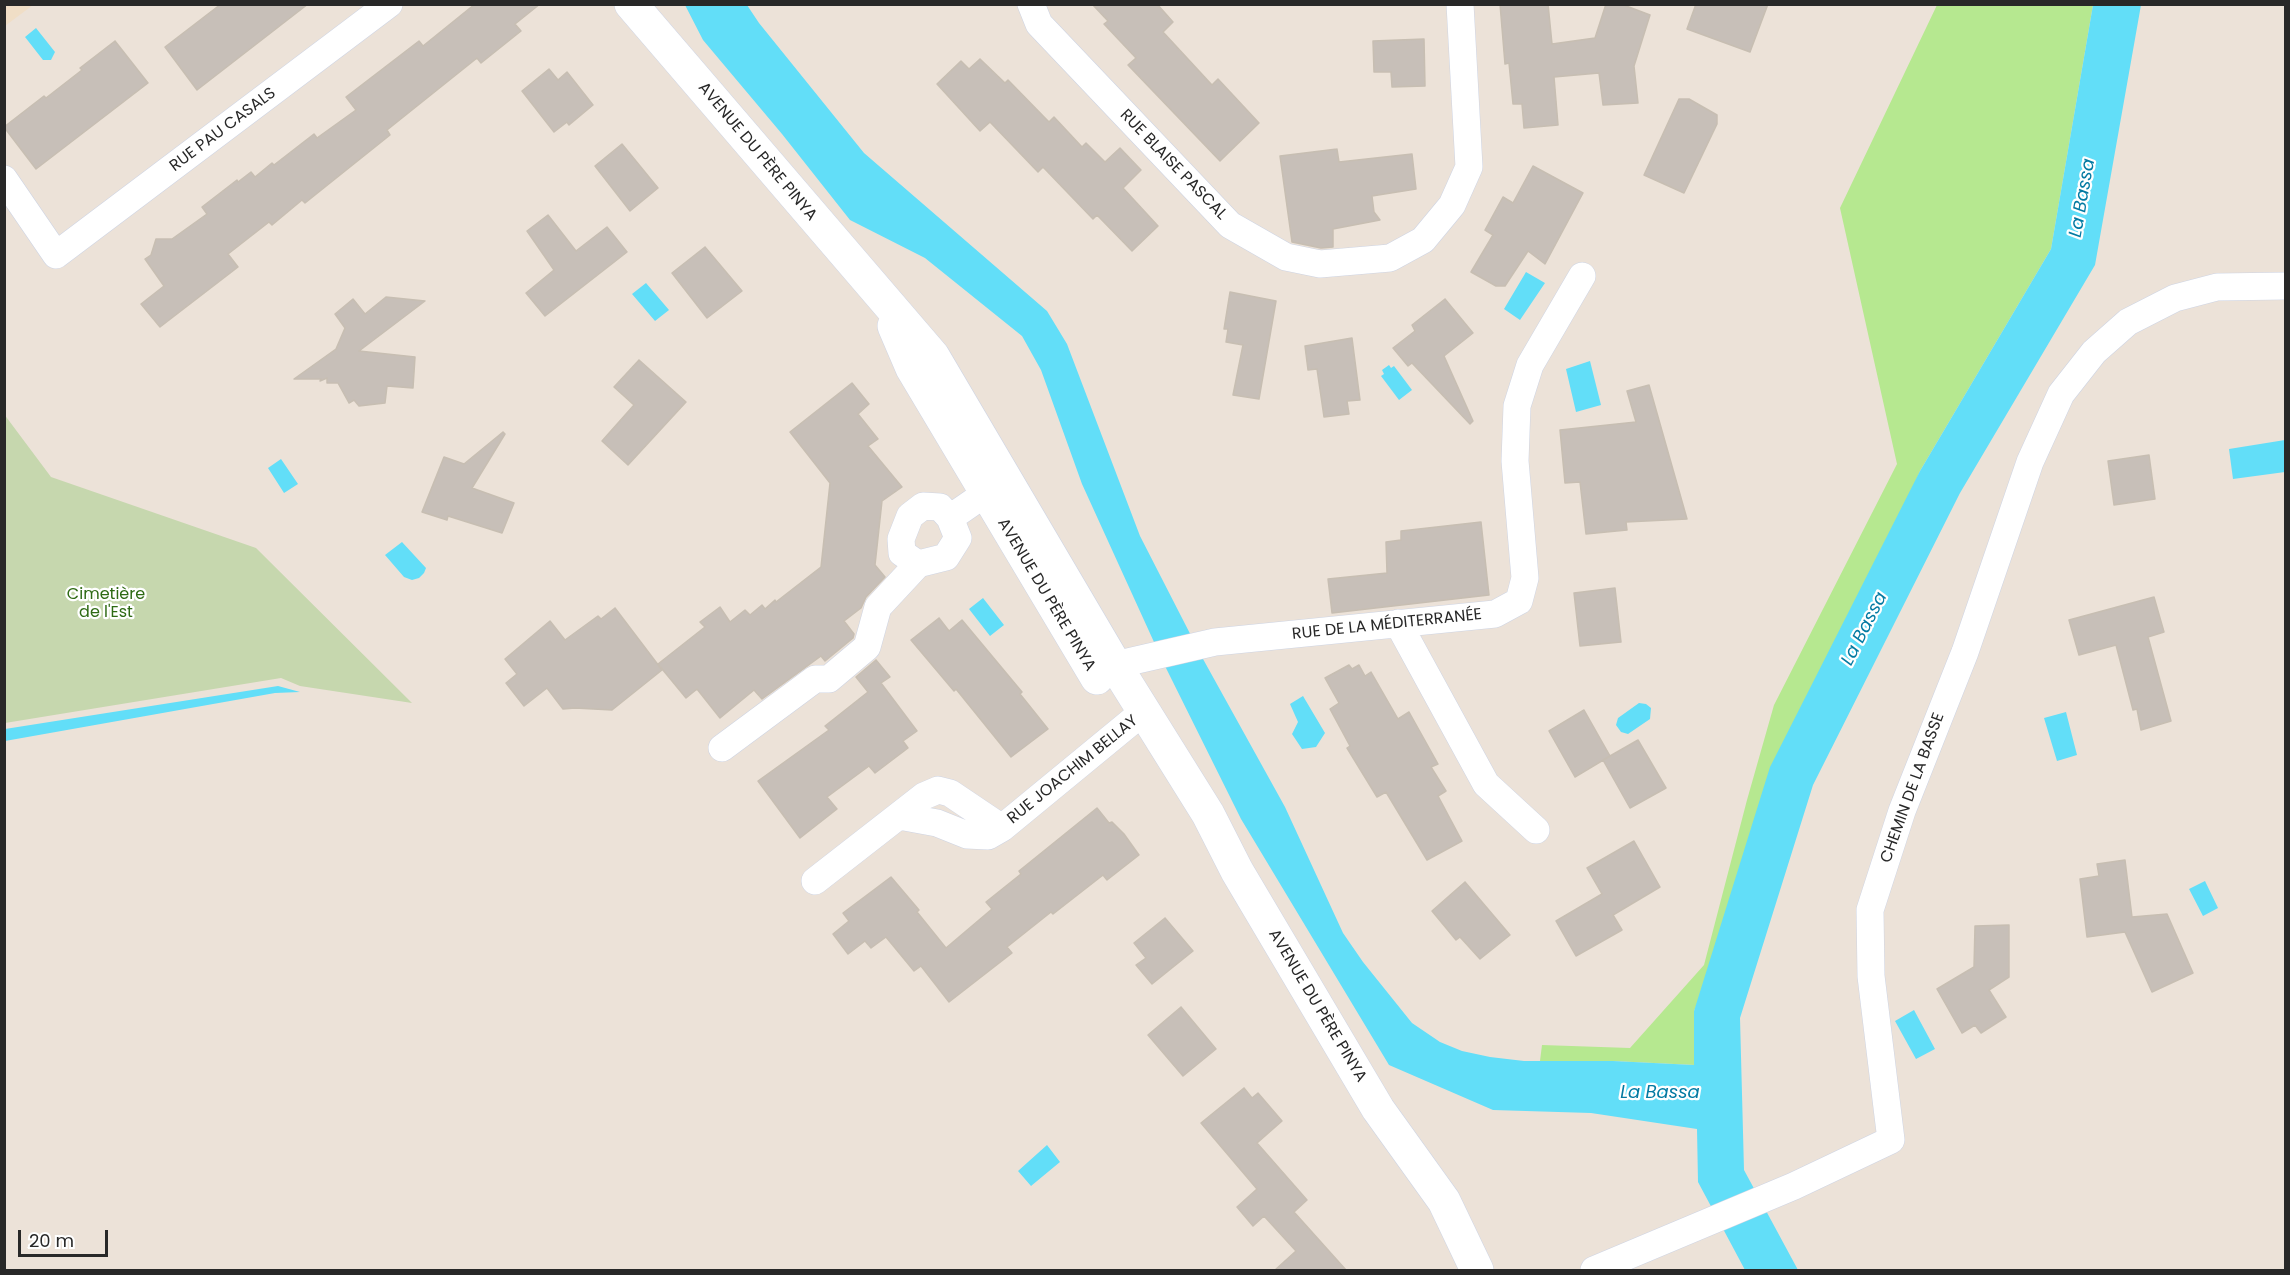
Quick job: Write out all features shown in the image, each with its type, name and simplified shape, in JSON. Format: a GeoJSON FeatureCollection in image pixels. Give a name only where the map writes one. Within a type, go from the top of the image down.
{"type":"FeatureCollection","features":[{"type":"Feature","properties":{"kind":"main road","name":"AVENUE DU PÈRE PINYA"},"geometry":{"type":"LineString","coordinates":[[631,4],[933,356],[995,487],[1116,667],[1135,720],[1208,814],[1237,871],[1378,1109],[1444,1202],[1477,1270]]}},
{"type":"Feature","properties":{"kind":"main road","name":"AVENUE DU PÈRE PINYA"},"geometry":{"type":"LineString","coordinates":[[1378,1109],[1454,1270]]}},
{"type":"Feature","properties":{"kind":"street","name":"RUE PAU CASALS"},"geometry":{"type":"LineString","coordinates":[[4,179],[56,255],[389,4]]}},
{"type":"Feature","properties":{"kind":"street","name":"RUE BLAISE PASCAL"},"geometry":{"type":"LineString","coordinates":[[1031,4],[1039,24],[1230,225],[1286,257],[1320,264],[1390,258],[1423,240],[1452,206],[1469,167],[1460,4]]}},
{"type":"Feature","properties":{"kind":"street","name":"RUE DE LA MÉDITERRANÉE"},"geometry":{"type":"LineString","coordinates":[[1116,667],[1215,642],[1495,614],[1519,601],[1525,578],[1515,461],[1517,406],[1530,365],[1582,276]]}},
{"type":"Feature","properties":{"kind":"street","name":"CHEMIN DE LA BASSE"},"geometry":{"type":"LineString","coordinates":[[1594,1270],[1794,1186],[1891,1140],[1871,976],[1870,910],[1902,811],[1965,652],[2030,462],[2061,394],[2094,352],[2128,322],[2175,298],[2217,286],[2286,286]]}},
{"type":"Feature","properties":{"kind":"street"},"geometry":{"type":"LineString","coordinates":[[950,518],[995,487]]}},
{"type":"Feature","properties":{"kind":"street"},"geometry":{"type":"LineString","coordinates":[[722,748],[815,680],[830,679],[867,647],[878,607],[918,564],[946,556],[958,538],[950,518],[940,507],[923,506],[910,516],[901,539],[902,553],[918,564]]}},
{"type":"Feature","properties":{"kind":"street"},"geometry":{"type":"LineString","coordinates":[[1398,623],[1486,784],[1536,830]]}},
{"type":"Feature","properties":{"kind":"street","name":"RUE JOACHIM BELLAY"},"geometry":{"type":"LineString","coordinates":[[814,881],[924,796],[938,790],[950,793],[1002,828],[1135,720]]}},
{"type":"Feature","properties":{"kind":"shaded area"},"geometry":{"type":"Polygon","coordinates":[[[5,4],[33,4],[33,5],[5,26],[5,4]]]}},
{"type":"Feature","properties":{"kind":"green space"},"geometry":{"type":"Polygon","coordinates":[[[1937,5],[2093,5],[2051,249],[1920,471],[1694,1011],[1695,1065],[1613,1061],[1540,1061],[1542,1045],[1630,1048],[1704,965],[1774,705],[1897,464],[1840,208],[1937,5]]]}},
{"type":"Feature","properties":{"kind":"green space","name":"Cimetière de l'Est"},"geometry":{"type":"Polygon","coordinates":[[[4,414],[51,477],[256,548],[412,703],[300,686],[281,678],[5,723],[4,414]]]}},
{"type":"Feature","properties":{"kind":"water","name":"La Bassa"},"geometry":{"type":"Polygon","coordinates":[[[685,5],[747,5],[864,153],[1047,311],[1067,344],[1140,536],[1203,659],[1285,807],[1343,933],[1412,1023],[1440,1042],[1462,1051],[1490,1057],[1524,1061],[1613,1061],[1694,1065],[1694,1011],[1770,767],[1920,471],[2051,249],[2093,5],[2141,5],[2095,265],[1960,493],[1813,785],[1740,1018],[1744,1170],[1798,1270],[1745,1270],[1698,1182],[1697,1129],[1591,1113],[1493,1110],[1389,1065],[1241,819],[1164,664],[1082,484],[1041,370],[1022,336],[925,258],[850,220],[703,40],[685,5]]]}},
{"type":"Feature","properties":{"kind":"water"},"geometry":{"type":"Polygon","coordinates":[[[36,28],[55,52],[51,60],[43,60],[25,37],[36,28]]]}},
{"type":"Feature","properties":{"kind":"water"},"geometry":{"type":"Polygon","coordinates":[[[1526,272],[1545,283],[1520,320],[1504,309],[1526,272]]]}},
{"type":"Feature","properties":{"kind":"water"},"geometry":{"type":"Polygon","coordinates":[[[646,283],[669,310],[655,321],[632,294],[646,283]]]}},
{"type":"Feature","properties":{"kind":"water"},"geometry":{"type":"Polygon","coordinates":[[[1590,361],[1601,405],[1576,412],[1566,369],[1590,361]]]}},
{"type":"Feature","properties":{"kind":"water"},"geometry":{"type":"Polygon","coordinates":[[[1389,365],[1391,368],[1394,366],[1412,390],[1399,400],[1381,376],[1384,374],[1382,370],[1389,365]]]}},
{"type":"Feature","properties":{"kind":"water"},"geometry":{"type":"Polygon","coordinates":[[[2285,440],[2285,472],[2233,479],[2229,449],[2285,440]]]}},
{"type":"Feature","properties":{"kind":"water"},"geometry":{"type":"Polygon","coordinates":[[[281,459],[298,484],[284,493],[268,468],[281,459]]]}},
{"type":"Feature","properties":{"kind":"water"},"geometry":{"type":"Polygon","coordinates":[[[402,542],[426,568],[419,578],[412,580],[404,577],[385,555],[402,542]]]}},
{"type":"Feature","properties":{"kind":"water"},"geometry":{"type":"Polygon","coordinates":[[[983,598],[1004,625],[990,636],[969,609],[983,598]]]}},
{"type":"Feature","properties":{"kind":"water"},"geometry":{"type":"Polygon","coordinates":[[[278,686],[300,692],[275,693],[5,741],[5,729],[278,686]]]}},
{"type":"Feature","properties":{"kind":"water"},"geometry":{"type":"Polygon","coordinates":[[[1303,696],[1325,733],[1316,747],[1302,749],[1292,734],[1298,722],[1290,704],[1303,696]]]}},
{"type":"Feature","properties":{"kind":"water"},"geometry":{"type":"Polygon","coordinates":[[[1639,703],[1651,708],[1650,719],[1628,734],[1621,732],[1616,725],[1618,718],[1639,703]]]}},
{"type":"Feature","properties":{"kind":"water"},"geometry":{"type":"Polygon","coordinates":[[[2066,712],[2077,755],[2057,761],[2044,718],[2066,712]]]}},
{"type":"Feature","properties":{"kind":"water"},"geometry":{"type":"Polygon","coordinates":[[[2205,881],[2218,908],[2203,916],[2189,889],[2205,881]]]}},
{"type":"Feature","properties":{"kind":"water"},"geometry":{"type":"Polygon","coordinates":[[[1914,1010],[1935,1049],[1916,1059],[1895,1021],[1914,1010]]]}},
{"type":"Feature","properties":{"kind":"water"},"geometry":{"type":"Polygon","coordinates":[[[1047,1145],[1060,1162],[1031,1186],[1018,1171],[1047,1145]]]}},
{"type":"Feature","properties":{"kind":"building"},"geometry":{"type":"Polygon","coordinates":[[[221,4],[308,4],[197,90],[165,47],[221,4]]]}},
{"type":"Feature","properties":{"kind":"building"},"geometry":{"type":"Polygon","coordinates":[[[475,4],[540,4],[515,24],[521,31],[481,63],[477,58],[387,130],[390,135],[305,203],[302,200],[272,225],[269,222],[228,254],[238,267],[160,327],[141,304],[164,286],[145,259],[151,255],[156,239],[172,239],[207,214],[202,207],[237,180],[238,182],[251,172],[255,177],[314,134],[317,138],[356,110],[346,97],[419,41],[423,46],[475,4]]]}},
{"type":"Feature","properties":{"kind":"building"},"geometry":{"type":"Polygon","coordinates":[[[1092,4],[1157,4],[1173,22],[1163,32],[1212,85],[1218,79],[1259,123],[1220,161],[1128,65],[1136,58],[1104,24],[1108,21],[1092,4]]]}},
{"type":"Feature","properties":{"kind":"building"},"geometry":{"type":"Polygon","coordinates":[[[1500,4],[1548,4],[1552,44],[1595,38],[1606,4],[1621,4],[1650,15],[1634,66],[1638,103],[1603,105],[1599,73],[1554,77],[1558,125],[1524,128],[1522,104],[1513,104],[1509,63],[1505,64],[1500,4]]]}},
{"type":"Feature","properties":{"kind":"building"},"geometry":{"type":"Polygon","coordinates":[[[1696,4],[1768,4],[1750,52],[1687,29],[1696,4]]]}},
{"type":"Feature","properties":{"kind":"building"},"geometry":{"type":"Polygon","coordinates":[[[1424,39],[1425,86],[1392,87],[1391,72],[1374,72],[1373,41],[1424,39]]]}},
{"type":"Feature","properties":{"kind":"building"},"geometry":{"type":"Polygon","coordinates":[[[115,41],[148,83],[36,169],[4,127],[44,96],[46,98],[115,41]]]}},
{"type":"Feature","properties":{"kind":"building"},"geometry":{"type":"Polygon","coordinates":[[[980,59],[1005,83],[1008,80],[1049,122],[1054,117],[1082,147],[1086,143],[1105,162],[1120,148],[1141,170],[1123,188],[1158,226],[1132,251],[1097,215],[1093,219],[1043,167],[1038,172],[990,122],[980,131],[937,84],[961,61],[969,69],[980,59]]]}},
{"type":"Feature","properties":{"kind":"building"},"geometry":{"type":"Polygon","coordinates":[[[549,69],[558,80],[567,72],[593,105],[569,125],[567,122],[554,132],[522,91],[549,69]]]}},
{"type":"Feature","properties":{"kind":"building"},"geometry":{"type":"Polygon","coordinates":[[[1679,99],[1689,99],[1717,115],[1717,124],[1684,193],[1644,175],[1679,99]]]}},
{"type":"Feature","properties":{"kind":"building"},"geometry":{"type":"Polygon","coordinates":[[[622,144],[658,188],[630,211],[595,166],[622,144]]]}},
{"type":"Feature","properties":{"kind":"building"},"geometry":{"type":"Polygon","coordinates":[[[1337,149],[1339,162],[1412,154],[1416,189],[1372,196],[1374,212],[1380,220],[1333,229],[1333,247],[1321,248],[1292,242],[1280,156],[1337,149]]]}},
{"type":"Feature","properties":{"kind":"building"},"geometry":{"type":"Polygon","coordinates":[[[1533,166],[1583,193],[1545,264],[1528,251],[1505,286],[1496,286],[1471,272],[1493,235],[1485,230],[1503,197],[1513,203],[1533,166]]]}},
{"type":"Feature","properties":{"kind":"building"},"geometry":{"type":"Polygon","coordinates":[[[548,215],[576,251],[607,227],[627,252],[545,316],[526,293],[554,270],[527,231],[548,215]]]}},
{"type":"Feature","properties":{"kind":"building"},"geometry":{"type":"Polygon","coordinates":[[[705,247],[742,291],[707,318],[672,273],[705,247]]]}},
{"type":"Feature","properties":{"kind":"building"},"geometry":{"type":"Polygon","coordinates":[[[1230,292],[1276,301],[1259,399],[1233,395],[1243,345],[1226,342],[1228,329],[1224,329],[1230,292]]]}},
{"type":"Feature","properties":{"kind":"building"},"geometry":{"type":"Polygon","coordinates":[[[386,297],[425,301],[359,351],[415,357],[413,388],[387,386],[385,403],[359,406],[354,400],[349,403],[338,383],[327,383],[327,378],[320,381],[321,379],[294,379],[336,349],[345,328],[335,314],[353,299],[365,314],[386,297]]]}},
{"type":"Feature","properties":{"kind":"building"},"geometry":{"type":"Polygon","coordinates":[[[1445,299],[1473,333],[1444,356],[1473,421],[1470,424],[1412,363],[1408,366],[1393,348],[1415,331],[1412,325],[1445,299]]]}},
{"type":"Feature","properties":{"kind":"building"},"geometry":{"type":"Polygon","coordinates":[[[1352,338],[1360,400],[1347,401],[1349,414],[1324,417],[1317,369],[1308,370],[1305,346],[1352,338]]]}},
{"type":"Feature","properties":{"kind":"building"},"geometry":{"type":"Polygon","coordinates":[[[639,360],[686,402],[628,465],[602,441],[634,405],[614,387],[639,360]]]}},
{"type":"Feature","properties":{"kind":"building"},"geometry":{"type":"Polygon","coordinates":[[[852,383],[869,404],[858,414],[878,439],[868,446],[902,487],[882,501],[875,565],[885,577],[866,597],[861,608],[844,621],[854,634],[853,638],[825,661],[821,656],[762,699],[754,690],[720,718],[697,689],[686,698],[658,664],[705,627],[700,622],[720,607],[730,622],[745,610],[750,615],[762,605],[765,609],[775,600],[776,602],[821,567],[830,483],[790,432],[852,383]]]}},
{"type":"Feature","properties":{"kind":"building"},"geometry":{"type":"Polygon","coordinates":[[[1649,385],[1687,519],[1626,522],[1627,530],[1586,534],[1580,482],[1565,483],[1560,430],[1636,422],[1627,391],[1649,385]]]}},
{"type":"Feature","properties":{"kind":"building"},"geometry":{"type":"Polygon","coordinates":[[[503,432],[505,434],[472,488],[514,503],[502,533],[448,516],[447,520],[422,512],[444,457],[464,464],[503,432]]]}},
{"type":"Feature","properties":{"kind":"building"},"geometry":{"type":"Polygon","coordinates":[[[2149,455],[2155,499],[2114,505],[2108,461],[2149,455]]]}},
{"type":"Feature","properties":{"kind":"building"},"geometry":{"type":"Polygon","coordinates":[[[1481,522],[1489,595],[1332,613],[1328,579],[1387,573],[1386,542],[1401,540],[1401,531],[1481,522]]]}},
{"type":"Feature","properties":{"kind":"building"},"geometry":{"type":"Polygon","coordinates":[[[1615,588],[1621,642],[1580,646],[1574,593],[1615,588]]]}},
{"type":"Feature","properties":{"kind":"building"},"geometry":{"type":"Polygon","coordinates":[[[2154,597],[2164,632],[2148,637],[2171,721],[2141,730],[2137,709],[2133,710],[2116,645],[2079,655],[2069,620],[2154,597]]]}},
{"type":"Feature","properties":{"kind":"building"},"geometry":{"type":"Polygon","coordinates":[[[615,608],[662,670],[612,710],[563,709],[547,688],[524,706],[506,683],[517,674],[505,659],[550,621],[565,640],[598,616],[601,619],[615,608]]]}},
{"type":"Feature","properties":{"kind":"building"},"geometry":{"type":"Polygon","coordinates":[[[939,618],[949,631],[962,620],[1022,692],[1020,694],[1048,729],[1011,757],[956,689],[954,691],[911,640],[939,618]]]}},
{"type":"Feature","properties":{"kind":"building"},"geometry":{"type":"Polygon","coordinates":[[[876,660],[890,677],[881,683],[917,731],[903,741],[908,748],[875,773],[869,766],[827,797],[837,809],[800,838],[758,781],[829,730],[825,726],[868,692],[856,677],[876,660]]]}},
{"type":"Feature","properties":{"kind":"building"},"geometry":{"type":"Polygon","coordinates":[[[1349,665],[1352,669],[1359,665],[1365,676],[1371,672],[1398,719],[1409,712],[1438,764],[1431,767],[1446,791],[1438,796],[1462,841],[1427,860],[1386,792],[1377,797],[1347,748],[1350,746],[1330,709],[1339,703],[1325,678],[1349,665]]]}},
{"type":"Feature","properties":{"kind":"building"},"geometry":{"type":"Polygon","coordinates":[[[1584,710],[1610,756],[1575,777],[1549,731],[1584,710]]]}},
{"type":"Feature","properties":{"kind":"building"},"geometry":{"type":"Polygon","coordinates":[[[1638,740],[1666,788],[1630,808],[1603,760],[1638,740]]]}},
{"type":"Feature","properties":{"kind":"building"},"geometry":{"type":"Polygon","coordinates":[[[1097,808],[1109,823],[1112,822],[1124,834],[1139,855],[1107,880],[1103,875],[1053,914],[1051,912],[1007,947],[1012,953],[949,1002],[921,966],[914,971],[886,937],[871,948],[865,941],[848,954],[833,934],[849,921],[843,913],[891,877],[919,910],[917,912],[946,948],[992,909],[986,902],[1021,874],[1019,871],[1097,808]]]}},
{"type":"Feature","properties":{"kind":"building"},"geometry":{"type":"Polygon","coordinates":[[[1634,841],[1660,887],[1613,915],[1622,930],[1576,956],[1556,921],[1602,894],[1587,868],[1634,841]]]}},
{"type":"Feature","properties":{"kind":"building"},"geometry":{"type":"Polygon","coordinates":[[[2125,860],[2132,917],[2167,914],[2193,973],[2152,992],[2125,932],[2087,937],[2080,879],[2099,876],[2097,864],[2125,860]]]}},
{"type":"Feature","properties":{"kind":"building"},"geometry":{"type":"Polygon","coordinates":[[[1465,882],[1510,935],[1480,959],[1460,937],[1456,940],[1432,911],[1465,882]]]}},
{"type":"Feature","properties":{"kind":"building"},"geometry":{"type":"Polygon","coordinates":[[[1165,918],[1193,951],[1152,984],[1136,965],[1146,958],[1134,943],[1165,918]]]}},
{"type":"Feature","properties":{"kind":"building"},"geometry":{"type":"Polygon","coordinates":[[[2009,925],[2009,977],[1989,990],[2006,1017],[1981,1033],[1975,1025],[1962,1033],[1937,989],[1974,967],[1975,926],[2009,925]]]}},
{"type":"Feature","properties":{"kind":"building"},"geometry":{"type":"Polygon","coordinates":[[[1181,1007],[1216,1049],[1183,1076],[1148,1035],[1181,1007]]]}},
{"type":"Feature","properties":{"kind":"building"},"geometry":{"type":"Polygon","coordinates":[[[1244,1088],[1252,1098],[1258,1093],[1282,1121],[1257,1143],[1307,1200],[1294,1212],[1346,1270],[1275,1270],[1296,1251],[1264,1216],[1253,1226],[1237,1207],[1257,1189],[1201,1123],[1244,1088]]]}}]}
